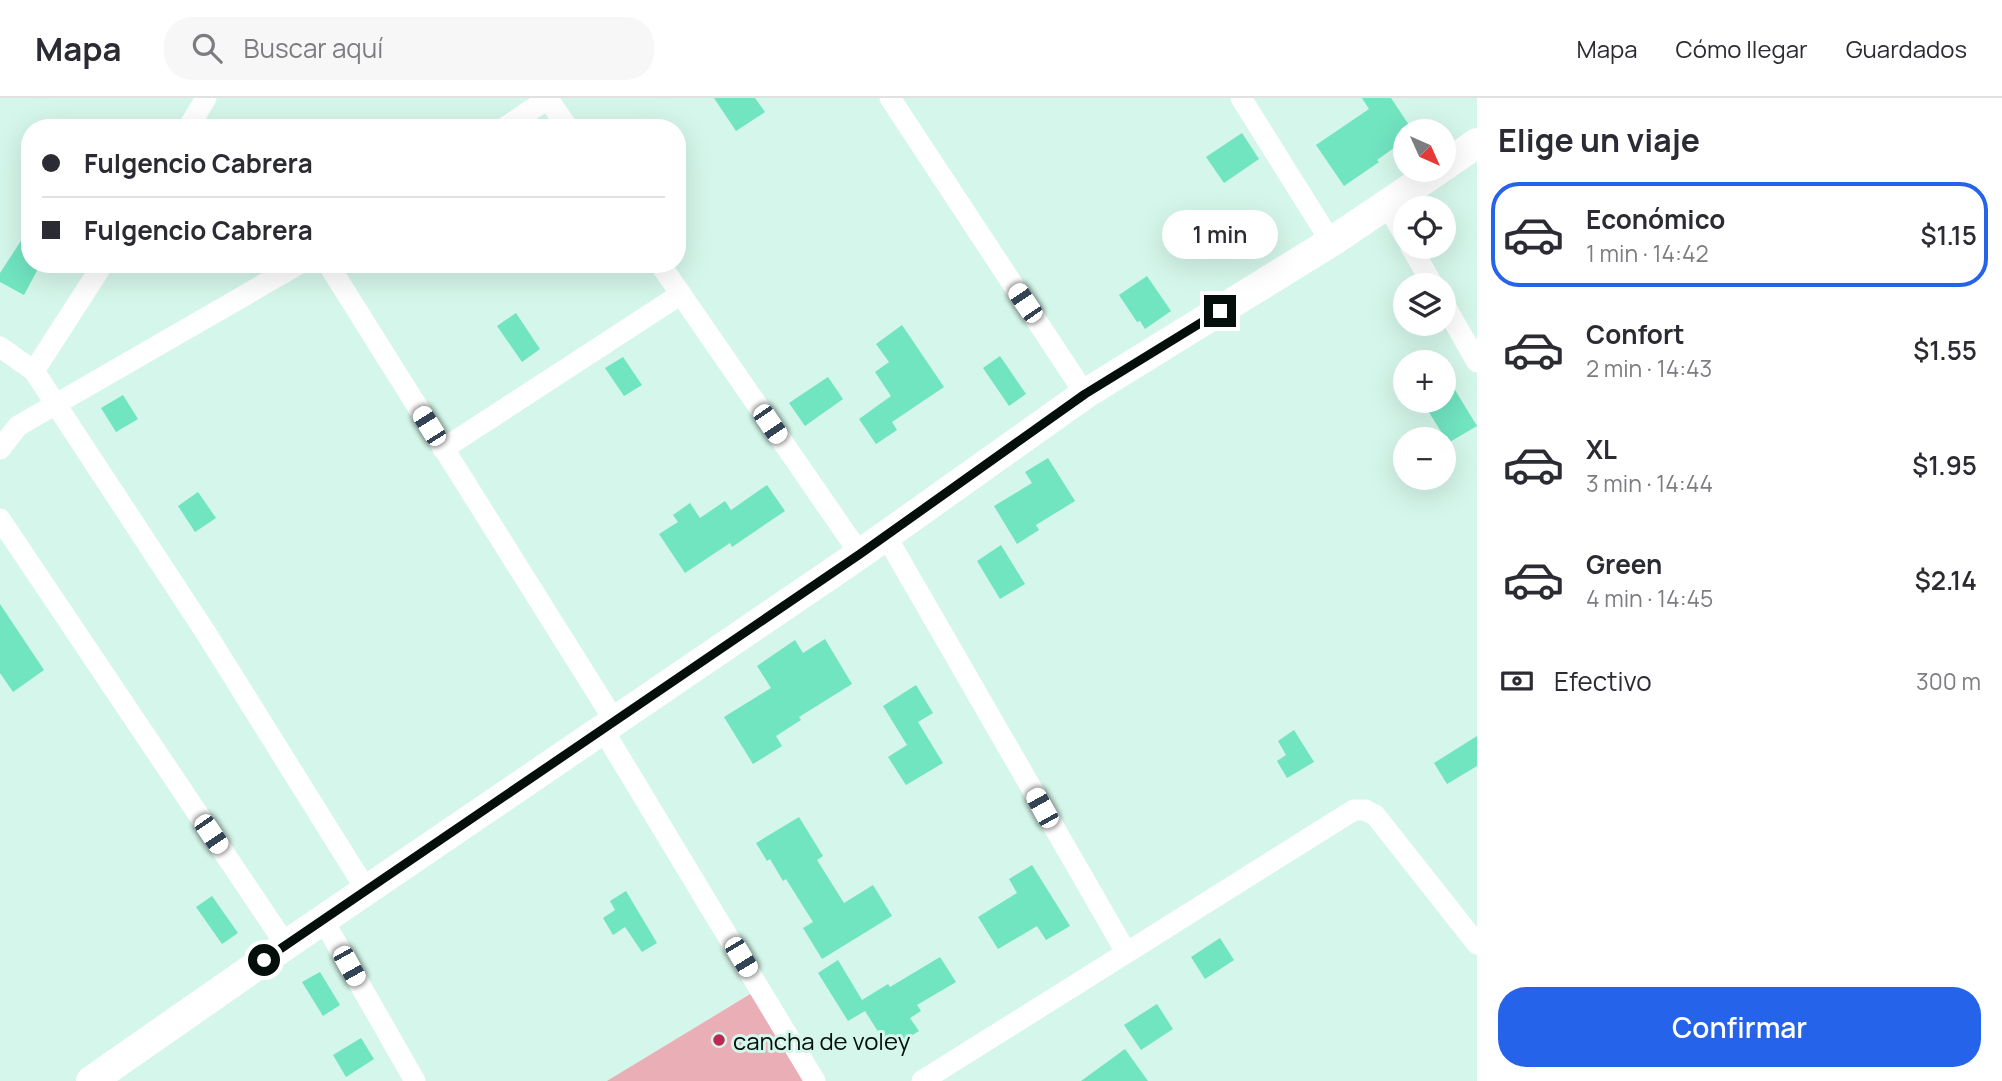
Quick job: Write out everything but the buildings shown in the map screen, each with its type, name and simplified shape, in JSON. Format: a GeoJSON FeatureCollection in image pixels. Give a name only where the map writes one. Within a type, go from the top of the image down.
{"type":"FeatureCollection","features":[{"type":"Feature","properties":{"kind":"main road"},"geometry":{"type":"LineString","coordinates":[[1456,158],[1477,143]]}},
{"type":"Feature","properties":{"kind":"main road"},"geometry":{"type":"LineString","coordinates":[[92,1081],[608,724],[860,554],[1085,394],[1331,242],[1421,182]]}},
{"type":"Feature","properties":{"kind":"street"},"geometry":{"type":"LineString","coordinates":[[193,119],[206,98]]}},
{"type":"Feature","properties":{"kind":"street"},"geometry":{"type":"LineString","coordinates":[[517,119],[548,98],[562,119]]}},
{"type":"Feature","properties":{"kind":"street"},"geometry":{"type":"LineString","coordinates":[[890,98],[1085,394]]}},
{"type":"Feature","properties":{"kind":"street"},"geometry":{"type":"LineString","coordinates":[[1241,98],[1331,242]]}},
{"type":"Feature","properties":{"kind":"street"},"geometry":{"type":"LineString","coordinates":[[1387,205],[1393,215]]}},
{"type":"Feature","properties":{"kind":"street"},"geometry":{"type":"LineString","coordinates":[[34,371],[97,273]]}},
{"type":"Feature","properties":{"kind":"street"},"geometry":{"type":"LineString","coordinates":[[0,449],[18,426],[55,403],[283,273]]}},
{"type":"Feature","properties":{"kind":"street"},"geometry":{"type":"LineString","coordinates":[[334,273],[608,724],[815,1081]]}},
{"type":"Feature","properties":{"kind":"street"},"geometry":{"type":"LineString","coordinates":[[666,273],[860,554]]}},
{"type":"Feature","properties":{"kind":"street"},"geometry":{"type":"LineString","coordinates":[[443,449],[681,294]]}},
{"type":"Feature","properties":{"kind":"street"},"geometry":{"type":"LineString","coordinates":[[1456,325],[1477,362]]}},
{"type":"Feature","properties":{"kind":"street"},"geometry":{"type":"LineString","coordinates":[[0,347],[34,371],[206,633],[367,891]]}},
{"type":"Feature","properties":{"kind":"street"},"geometry":{"type":"LineString","coordinates":[[0,519],[286,945]]}},
{"type":"Feature","properties":{"kind":"street"},"geometry":{"type":"LineString","coordinates":[[886,536],[1126,951]]}},
{"type":"Feature","properties":{"kind":"street"},"geometry":{"type":"LineString","coordinates":[[922,1081],[1354,810],[1360,809],[1375,815],[1477,944]]}},
{"type":"Feature","properties":{"kind":"street"},"geometry":{"type":"LineString","coordinates":[[323,920],[415,1081]]}},
{"type":"Feature","properties":{"kind":"shaded area"},"geometry":{"type":"Polygon","coordinates":[[[752,993],[803,1081],[607,1081],[752,993]]]}},
{"type":"Feature","properties":{"kind":"place","name":"cancha de voley"},"geometry":{"type":"Point","coordinates":[719,1040]}},
{"type":"Feature","properties":{"kind":"route"},"geometry":{"type":"LineString","coordinates":[[264,960],[860,554],[1085,394],[1220,311]]}}]}
